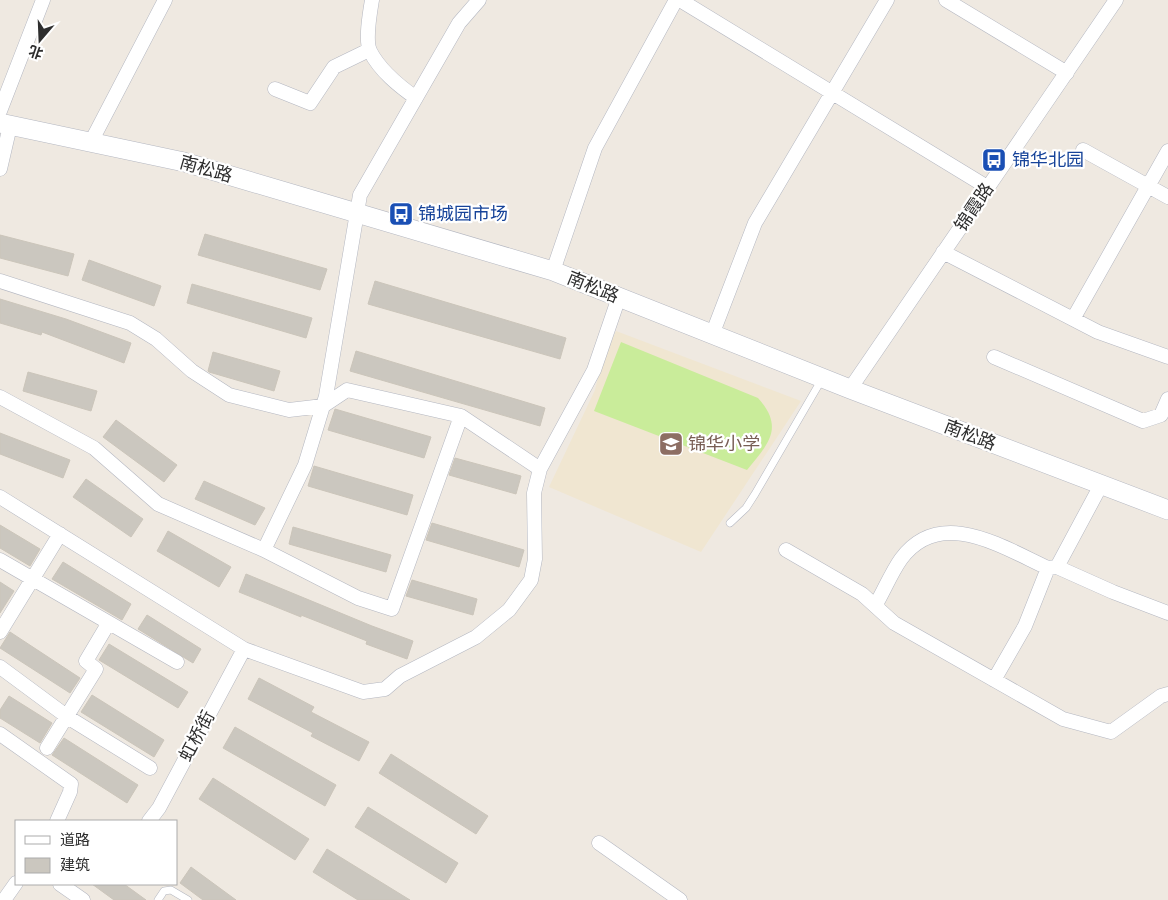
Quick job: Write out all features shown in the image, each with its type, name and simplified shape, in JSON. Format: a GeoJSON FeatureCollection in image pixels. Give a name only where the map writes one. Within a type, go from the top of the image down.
{"type":"FeatureCollection","features":[{"type":"Feature","properties":{"kind":"street"},"geometry":{"type":"LineString","coordinates":[[0,169],[3,120],[42,0]]}},
{"type":"Feature","properties":{"kind":"street"},"geometry":{"type":"LineString","coordinates":[[91,142],[166,0]]}},
{"type":"Feature","properties":{"kind":"street"},"geometry":{"type":"LineString","coordinates":[[372,0],[369,20],[369,50],[394,82],[416,98]]}},
{"type":"Feature","properties":{"kind":"street"},"geometry":{"type":"LineString","coordinates":[[264,550],[305,465],[323,406],[360,195],[460,23],[479,0]]}},
{"type":"Feature","properties":{"kind":"street"},"geometry":{"type":"LineString","coordinates":[[553,271],[595,148],[678,0],[987,187]]}},
{"type":"Feature","properties":{"kind":"street"},"geometry":{"type":"LineString","coordinates":[[712,334],[755,223],[887,0]]}},
{"type":"Feature","properties":{"kind":"street"},"geometry":{"type":"LineString","coordinates":[[946,0],[1067,73]]}},
{"type":"Feature","properties":{"kind":"street","name":"锦霞路"},"geometry":{"type":"LineString","coordinates":[[850,390],[1116,0]]}},
{"type":"Feature","properties":{"kind":"street"},"geometry":{"type":"LineString","coordinates":[[275,88],[310,103],[334,68],[369,50]]}},
{"type":"Feature","properties":{"kind":"street","name":"南松路"},"geometry":{"type":"LineString","coordinates":[[3,120],[91,142],[184,162],[553,271],[850,390],[1168,510]]}},
{"type":"Feature","properties":{"kind":"street"},"geometry":{"type":"LineString","coordinates":[[1083,150],[1168,197]]}},
{"type":"Feature","properties":{"kind":"street"},"geometry":{"type":"LineString","coordinates":[[1073,319],[1168,151]]}},
{"type":"Feature","properties":{"kind":"street"},"geometry":{"type":"LineString","coordinates":[[943,252],[1098,332],[1168,357]]}},
{"type":"Feature","properties":{"kind":"street"},"geometry":{"type":"LineString","coordinates":[[0,281],[130,323],[156,340],[192,371],[229,395],[289,410],[323,406],[347,390],[461,416],[540,470]]}},
{"type":"Feature","properties":{"kind":"street"},"geometry":{"type":"LineString","coordinates":[[0,498],[244,649],[363,692],[385,689],[400,676],[476,637],[509,610],[531,580],[535,559],[534,493],[540,470],[594,370],[619,297]]}},
{"type":"Feature","properties":{"kind":"street"},"geometry":{"type":"LineString","coordinates":[[994,357],[1143,421],[1165,417],[1168,399]]}},
{"type":"Feature","properties":{"kind":"street"},"geometry":{"type":"LineString","coordinates":[[0,398],[94,448],[158,504],[264,550],[358,598],[392,609],[461,416]]}},
{"type":"Feature","properties":{"kind":"street"},"geometry":{"type":"LineString","coordinates":[[994,680],[1025,626],[1053,568],[1101,485]]}},
{"type":"Feature","properties":{"kind":"street"},"geometry":{"type":"LineString","coordinates":[[876,606],[901,559],[919,540],[950,531],[984,538],[1053,568],[1168,613]]}},
{"type":"Feature","properties":{"kind":"street"},"geometry":{"type":"LineString","coordinates":[[1,626],[60,534]]}},
{"type":"Feature","properties":{"kind":"street"},"geometry":{"type":"LineString","coordinates":[[786,550],[862,594],[894,623],[1063,719],[1111,732],[1161,696],[1168,694]]}},
{"type":"Feature","properties":{"kind":"street"},"geometry":{"type":"LineString","coordinates":[[0,560],[108,624],[177,662]]}},
{"type":"Feature","properties":{"kind":"street"},"geometry":{"type":"LineString","coordinates":[[47,748],[96,669],[86,661],[108,624]]}},
{"type":"Feature","properties":{"kind":"street","name":"虹桥街"},"geometry":{"type":"LineString","coordinates":[[150,820],[159,808],[244,649]]}},
{"type":"Feature","properties":{"kind":"street"},"geometry":{"type":"LineString","coordinates":[[0,667],[66,716],[150,768]]}},
{"type":"Feature","properties":{"kind":"street"},"geometry":{"type":"LineString","coordinates":[[0,734],[71,784],[70,792],[57,820]]}},
{"type":"Feature","properties":{"kind":"street"},"geometry":{"type":"LineString","coordinates":[[599,843],[680,900]]}},
{"type":"Feature","properties":{"kind":"street"},"geometry":{"type":"LineString","coordinates":[[4,900],[15,884]]}},
{"type":"Feature","properties":{"kind":"street"},"geometry":{"type":"LineString","coordinates":[[61,885],[82,900]]}},
{"type":"Feature","properties":{"kind":"lane"},"geometry":{"type":"LineString","coordinates":[[730,523],[746,508],[755,494],[822,378]]}},
{"type":"Feature","properties":{"kind":"lane"},"geometry":{"type":"LineString","coordinates":[[158,900],[164,892],[171,890],[188,900]]}},
{"type":"Feature","properties":{"kind":"shaded area","name":"锦华小学"},"geometry":{"type":"Polygon","coordinates":[[[616,331],[801,401],[701,552],[549,487],[595,390],[602,361],[616,331]]]}},
{"type":"Feature","properties":{"kind":"green space"},"geometry":{"type":"Polygon","coordinates":[[[621,342],[758,398],[771,418],[771,436],[747,470],[594,411],[621,342]]]}},
{"type":"Feature","properties":{"kind":"building"},"geometry":{"type":"Polygon","coordinates":[[[205,234],[327,269],[320,290],[198,255],[205,234]]]}},
{"type":"Feature","properties":{"kind":"building"},"geometry":{"type":"Polygon","coordinates":[[[0,235],[74,254],[68,276],[0,258],[0,235]]]}},
{"type":"Feature","properties":{"kind":"building"},"geometry":{"type":"Polygon","coordinates":[[[89,260],[161,286],[154,306],[82,280],[89,260]]]}},
{"type":"Feature","properties":{"kind":"building"},"geometry":{"type":"Polygon","coordinates":[[[375,281],[566,338],[560,359],[368,304],[375,281]]]}},
{"type":"Feature","properties":{"kind":"building"},"geometry":{"type":"Polygon","coordinates":[[[192,284],[312,318],[306,338],[187,303],[192,284]]]}},
{"type":"Feature","properties":{"kind":"building"},"geometry":{"type":"Polygon","coordinates":[[[0,299],[66,319],[131,343],[124,363],[42,332],[41,335],[0,323],[0,299]]]}},
{"type":"Feature","properties":{"kind":"building"},"geometry":{"type":"Polygon","coordinates":[[[356,351],[545,408],[540,426],[350,371],[356,351]]]}},
{"type":"Feature","properties":{"kind":"building"},"geometry":{"type":"Polygon","coordinates":[[[213,352],[280,371],[274,391],[209,372],[213,352]]]}},
{"type":"Feature","properties":{"kind":"building"},"geometry":{"type":"Polygon","coordinates":[[[28,372],[97,391],[91,411],[23,391],[28,372]]]}},
{"type":"Feature","properties":{"kind":"building"},"geometry":{"type":"Polygon","coordinates":[[[335,409],[431,437],[424,458],[328,430],[335,409]]]}},
{"type":"Feature","properties":{"kind":"building"},"geometry":{"type":"Polygon","coordinates":[[[116,420],[177,465],[164,482],[103,437],[116,420]]]}},
{"type":"Feature","properties":{"kind":"building"},"geometry":{"type":"Polygon","coordinates":[[[0,433],[70,460],[63,478],[0,454],[0,433]]]}},
{"type":"Feature","properties":{"kind":"building"},"geometry":{"type":"Polygon","coordinates":[[[455,458],[521,476],[516,494],[449,475],[455,458]]]}},
{"type":"Feature","properties":{"kind":"building"},"geometry":{"type":"Polygon","coordinates":[[[314,466],[413,495],[407,515],[308,486],[314,466]]]}},
{"type":"Feature","properties":{"kind":"building"},"geometry":{"type":"Polygon","coordinates":[[[86,479],[143,519],[131,537],[73,497],[86,479]]]}},
{"type":"Feature","properties":{"kind":"building"},"geometry":{"type":"Polygon","coordinates":[[[204,481],[265,508],[255,525],[195,499],[204,481]]]}},
{"type":"Feature","properties":{"kind":"building"},"geometry":{"type":"Polygon","coordinates":[[[432,523],[524,550],[519,567],[426,540],[432,523]]]}},
{"type":"Feature","properties":{"kind":"building"},"geometry":{"type":"Polygon","coordinates":[[[0,525],[40,549],[30,566],[0,548],[0,525]]]}},
{"type":"Feature","properties":{"kind":"building"},"geometry":{"type":"Polygon","coordinates":[[[293,527],[391,555],[386,572],[289,544],[293,527]]]}},
{"type":"Feature","properties":{"kind":"building"},"geometry":{"type":"Polygon","coordinates":[[[168,531],[231,567],[219,587],[157,551],[168,531]]]}},
{"type":"Feature","properties":{"kind":"building"},"geometry":{"type":"Polygon","coordinates":[[[63,562],[131,604],[122,620],[52,579],[63,562]]]}},
{"type":"Feature","properties":{"kind":"building"},"geometry":{"type":"Polygon","coordinates":[[[246,574],[413,641],[407,659],[366,644],[367,641],[239,592],[246,574]]]}},
{"type":"Feature","properties":{"kind":"building"},"geometry":{"type":"Polygon","coordinates":[[[412,580],[477,599],[473,615],[406,596],[412,580]]]}},
{"type":"Feature","properties":{"kind":"building"},"geometry":{"type":"Polygon","coordinates":[[[0,582],[14,591],[0,613],[0,582]]]}},
{"type":"Feature","properties":{"kind":"building"},"geometry":{"type":"Polygon","coordinates":[[[147,615],[201,649],[193,663],[138,629],[147,615]]]}},
{"type":"Feature","properties":{"kind":"building"},"geometry":{"type":"Polygon","coordinates":[[[10,632],[80,678],[70,693],[0,648],[10,632]]]}},
{"type":"Feature","properties":{"kind":"building"},"geometry":{"type":"Polygon","coordinates":[[[109,644],[188,692],[178,708],[99,660],[109,644]]]}},
{"type":"Feature","properties":{"kind":"building"},"geometry":{"type":"Polygon","coordinates":[[[259,678],[314,707],[311,712],[369,742],[359,761],[311,736],[313,733],[248,699],[259,678]]]}},
{"type":"Feature","properties":{"kind":"building"},"geometry":{"type":"Polygon","coordinates":[[[92,695],[164,740],[154,757],[81,712],[92,695]]]}},
{"type":"Feature","properties":{"kind":"building"},"geometry":{"type":"Polygon","coordinates":[[[9,696],[52,723],[40,743],[0,718],[0,710],[9,696]]]}},
{"type":"Feature","properties":{"kind":"building"},"geometry":{"type":"Polygon","coordinates":[[[235,727],[336,785],[325,806],[223,748],[235,727]]]}},
{"type":"Feature","properties":{"kind":"building"},"geometry":{"type":"Polygon","coordinates":[[[64,738],[138,785],[127,803],[52,755],[64,738]]]}},
{"type":"Feature","properties":{"kind":"building"},"geometry":{"type":"Polygon","coordinates":[[[391,754],[488,816],[476,834],[379,773],[391,754]]]}},
{"type":"Feature","properties":{"kind":"building"},"geometry":{"type":"Polygon","coordinates":[[[213,778],[309,839],[295,860],[199,799],[213,778]]]}},
{"type":"Feature","properties":{"kind":"building"},"geometry":{"type":"Polygon","coordinates":[[[368,807],[458,863],[446,883],[355,827],[368,807]]]}},
{"type":"Feature","properties":{"kind":"building"},"geometry":{"type":"Polygon","coordinates":[[[327,849],[410,900],[358,900],[313,872],[327,849]]]}},
{"type":"Feature","properties":{"kind":"building"},"geometry":{"type":"Polygon","coordinates":[[[191,867],[236,900],[203,900],[180,883],[191,867]]]}},
{"type":"Feature","properties":{"kind":"building"},"geometry":{"type":"Polygon","coordinates":[[[93,885],[125,885],[146,900],[114,900],[93,885]]]}},
{"type":"Feature","properties":{"kind":"place","name":"锦华北园"},"geometry":{"type":"Point","coordinates":[994,160]}},
{"type":"Feature","properties":{"kind":"place","name":"锦城园市场"},"geometry":{"type":"Point","coordinates":[401,214]}},
{"type":"Feature","properties":{"kind":"place","name":"锦华小学"},"geometry":{"type":"Point","coordinates":[671,444]}}]}
